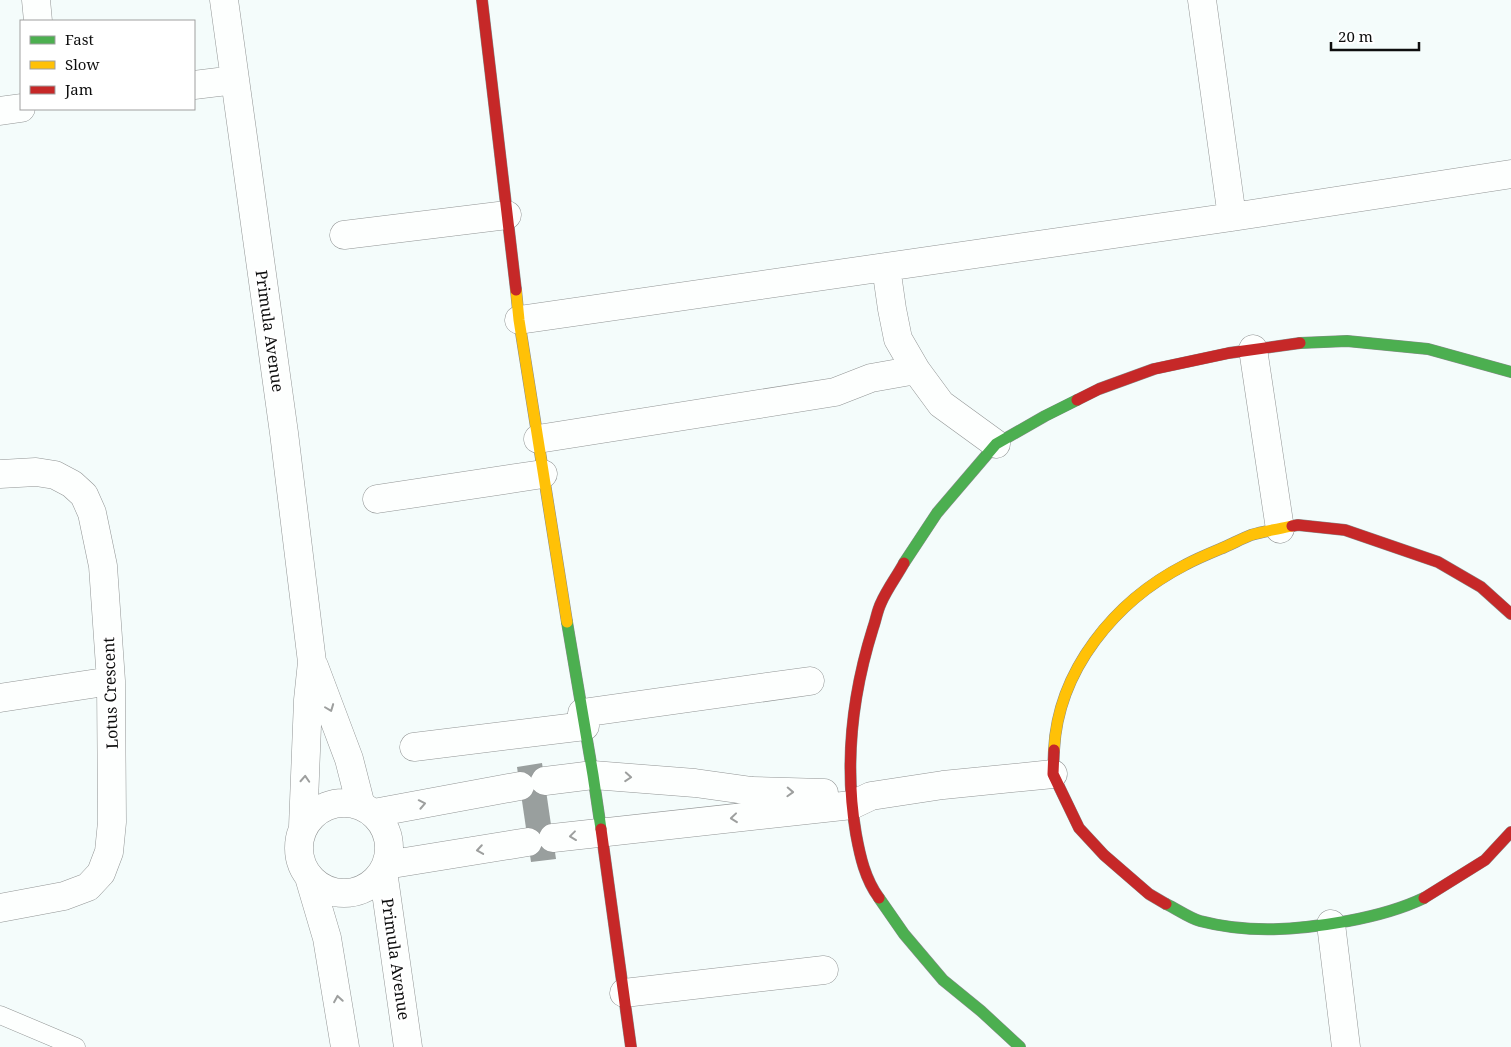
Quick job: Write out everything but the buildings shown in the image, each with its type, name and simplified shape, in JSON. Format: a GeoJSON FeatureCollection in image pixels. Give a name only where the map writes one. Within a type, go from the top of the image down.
{"type":"FeatureCollection","features":[{"type":"Feature","properties":{"kind":"street"},"geometry":{"type":"LineString","coordinates":[[36,0],[38,20]]}},
{"type":"Feature","properties":{"kind":"street","name":"Primula Avenue"},"geometry":{"type":"LineString","coordinates":[[224,0],[284,433],[312,662],[308,700],[303,827]]}},
{"type":"Feature","properties":{"kind":"street"},"geometry":{"type":"LineString","coordinates":[[482,0],[520,320],[543,474],[593,775],[631,1047]]}},
{"type":"Feature","properties":{"kind":"street"},"geometry":{"type":"LineString","coordinates":[[1202,0],[1232,217]]}},
{"type":"Feature","properties":{"kind":"street"},"geometry":{"type":"LineString","coordinates":[[195,85],[235,80]]}},
{"type":"Feature","properties":{"kind":"street"},"geometry":{"type":"LineString","coordinates":[[0,111],[20,108]]}},
{"type":"Feature","properties":{"kind":"street"},"geometry":{"type":"LineString","coordinates":[[520,320],[1232,217],[1511,174]]}},
{"type":"Feature","properties":{"kind":"street"},"geometry":{"type":"LineString","coordinates":[[344,235],[507,215]]}},
{"type":"Feature","properties":{"kind":"street"},"geometry":{"type":"LineString","coordinates":[[886,267],[898,339],[916,370],[942,404],[996,444]]}},
{"type":"Feature","properties":{"kind":"street"},"geometry":{"type":"LineString","coordinates":[[1020,1047],[982,1011],[943,980],[904,934],[875,893],[861,861],[858,797],[850,747],[857,691],[867,647],[881,602],[937,513],[996,444],[1098,389],[1154,369],[1252,349],[1288,344],[1347,341],[1428,349],[1511,372]]}},
{"type":"Feature","properties":{"kind":"street"},"geometry":{"type":"LineString","coordinates":[[1252,349],[1280,529]]}},
{"type":"Feature","properties":{"kind":"street"},"geometry":{"type":"LineString","coordinates":[[538,439],[835,392],[872,378],[916,370]]}},
{"type":"Feature","properties":{"kind":"street","name":"Lotus Crescent"},"geometry":{"type":"LineString","coordinates":[[0,474],[36,472],[55,475],[72,484],[84,495],[92,513],[103,566],[111,681],[112,822],[109,852],[101,873],[88,887],[64,896],[0,908]]}},
{"type":"Feature","properties":{"kind":"street"},"geometry":{"type":"LineString","coordinates":[[377,499],[543,474]]}},
{"type":"Feature","properties":{"kind":"street"},"geometry":{"type":"LineString","coordinates":[[1511,614],[1481,587],[1438,562],[1346,530],[1298,525],[1252,535],[1184,565],[1151,586],[1120,610],[1097,637],[1074,673],[1061,707],[1055,734],[1053,774],[1079,828],[1104,855],[1149,894],[1198,921],[1242,929],[1289,930],[1384,914],[1423,899],[1485,860],[1511,832]]}},
{"type":"Feature","properties":{"kind":"street","name":"Primula Avenue"},"geometry":{"type":"LineString","coordinates":[[312,662],[368,810]]}},
{"type":"Feature","properties":{"kind":"street"},"geometry":{"type":"LineString","coordinates":[[0,698],[111,681]]}},
{"type":"Feature","properties":{"kind":"street"},"geometry":{"type":"LineString","coordinates":[[414,747],[810,681]]}},
{"type":"Feature","properties":{"kind":"street"},"geometry":{"type":"LineString","coordinates":[[385,868],[540,840],[943,785],[1053,774]]}},
{"type":"Feature","properties":{"kind":"street"},"geometry":{"type":"LineString","coordinates":[[368,810],[593,775],[695,783],[752,791],[858,797]]}},
{"type":"Feature","properties":{"kind":"street"},"geometry":{"type":"LineString","coordinates":[[308,877],[319,886],[333,892],[347,893],[361,890],[374,882],[385,868],[389,851],[388,837],[383,824],[368,810],[348,802],[335,803],[322,808],[311,816],[303,827],[299,840],[299,853],[302,865],[308,877],[327,938],[345,1047]]}},
{"type":"Feature","properties":{"kind":"street","name":"Primula Avenue"},"geometry":{"type":"LineString","coordinates":[[385,868],[408,1047]]}},
{"type":"Feature","properties":{"kind":"street"},"geometry":{"type":"LineString","coordinates":[[1332,924],[1346,1047]]}},
{"type":"Feature","properties":{"kind":"street"},"geometry":{"type":"LineString","coordinates":[[624,993],[824,970]]}},
{"type":"Feature","properties":{"kind":"lane"},"geometry":{"type":"LineString","coordinates":[[0,1015],[76,1047]]}},
{"type":"Feature","properties":{"kind":"traffic: fast"},"geometry":{"type":"LineString","coordinates":[[1300,343],[1347,341],[1428,349],[1511,372]]}},
{"type":"Feature","properties":{"kind":"traffic: fast"},"geometry":{"type":"LineString","coordinates":[[904,563],[937,513],[996,444],[1077,400]]}},
{"type":"Feature","properties":{"kind":"traffic: fast"},"geometry":{"type":"LineString","coordinates":[[567,622],[601,829]]}},
{"type":"Feature","properties":{"kind":"traffic: fast"},"geometry":{"type":"LineString","coordinates":[[879,898],[904,934],[943,980],[981,1011],[1020,1047]]}},
{"type":"Feature","properties":{"kind":"traffic: fast"},"geometry":{"type":"LineString","coordinates":[[1166,904],[1200,921],[1237,928],[1274,929],[1310,927],[1358,919],[1396,909],[1424,898]]}},
{"type":"Feature","properties":{"kind":"traffic: slow"},"geometry":{"type":"LineString","coordinates":[[516,290],[519,320],[567,622]]}},
{"type":"Feature","properties":{"kind":"traffic: slow"},"geometry":{"type":"LineString","coordinates":[[1054,750],[1058,721],[1066,692],[1079,666],[1095,641],[1114,618],[1159,580],[1189,563],[1251,535],[1292,526]]}},
{"type":"Feature","properties":{"kind":"traffic: jam"},"geometry":{"type":"LineString","coordinates":[[482,0],[516,290]]}},
{"type":"Feature","properties":{"kind":"traffic: jam"},"geometry":{"type":"LineString","coordinates":[[1077,400],[1099,389],[1154,369],[1229,353],[1300,343]]}},
{"type":"Feature","properties":{"kind":"traffic: jam"},"geometry":{"type":"LineString","coordinates":[[1292,526],[1345,530],[1438,562],[1481,587],[1511,614]]}},
{"type":"Feature","properties":{"kind":"traffic: jam"},"geometry":{"type":"LineString","coordinates":[[879,898],[874,891],[861,859],[856,834],[852,808],[852,730],[860,679],[878,612],[886,593],[904,563]]}},
{"type":"Feature","properties":{"kind":"traffic: jam"},"geometry":{"type":"LineString","coordinates":[[1054,750],[1053,774],[1079,828],[1104,855],[1149,894],[1166,904]]}},
{"type":"Feature","properties":{"kind":"traffic: jam"},"geometry":{"type":"LineString","coordinates":[[601,829],[631,1047]]}},
{"type":"Feature","properties":{"kind":"traffic: jam"},"geometry":{"type":"LineString","coordinates":[[1424,898],[1485,860],[1511,832]]}}]}
